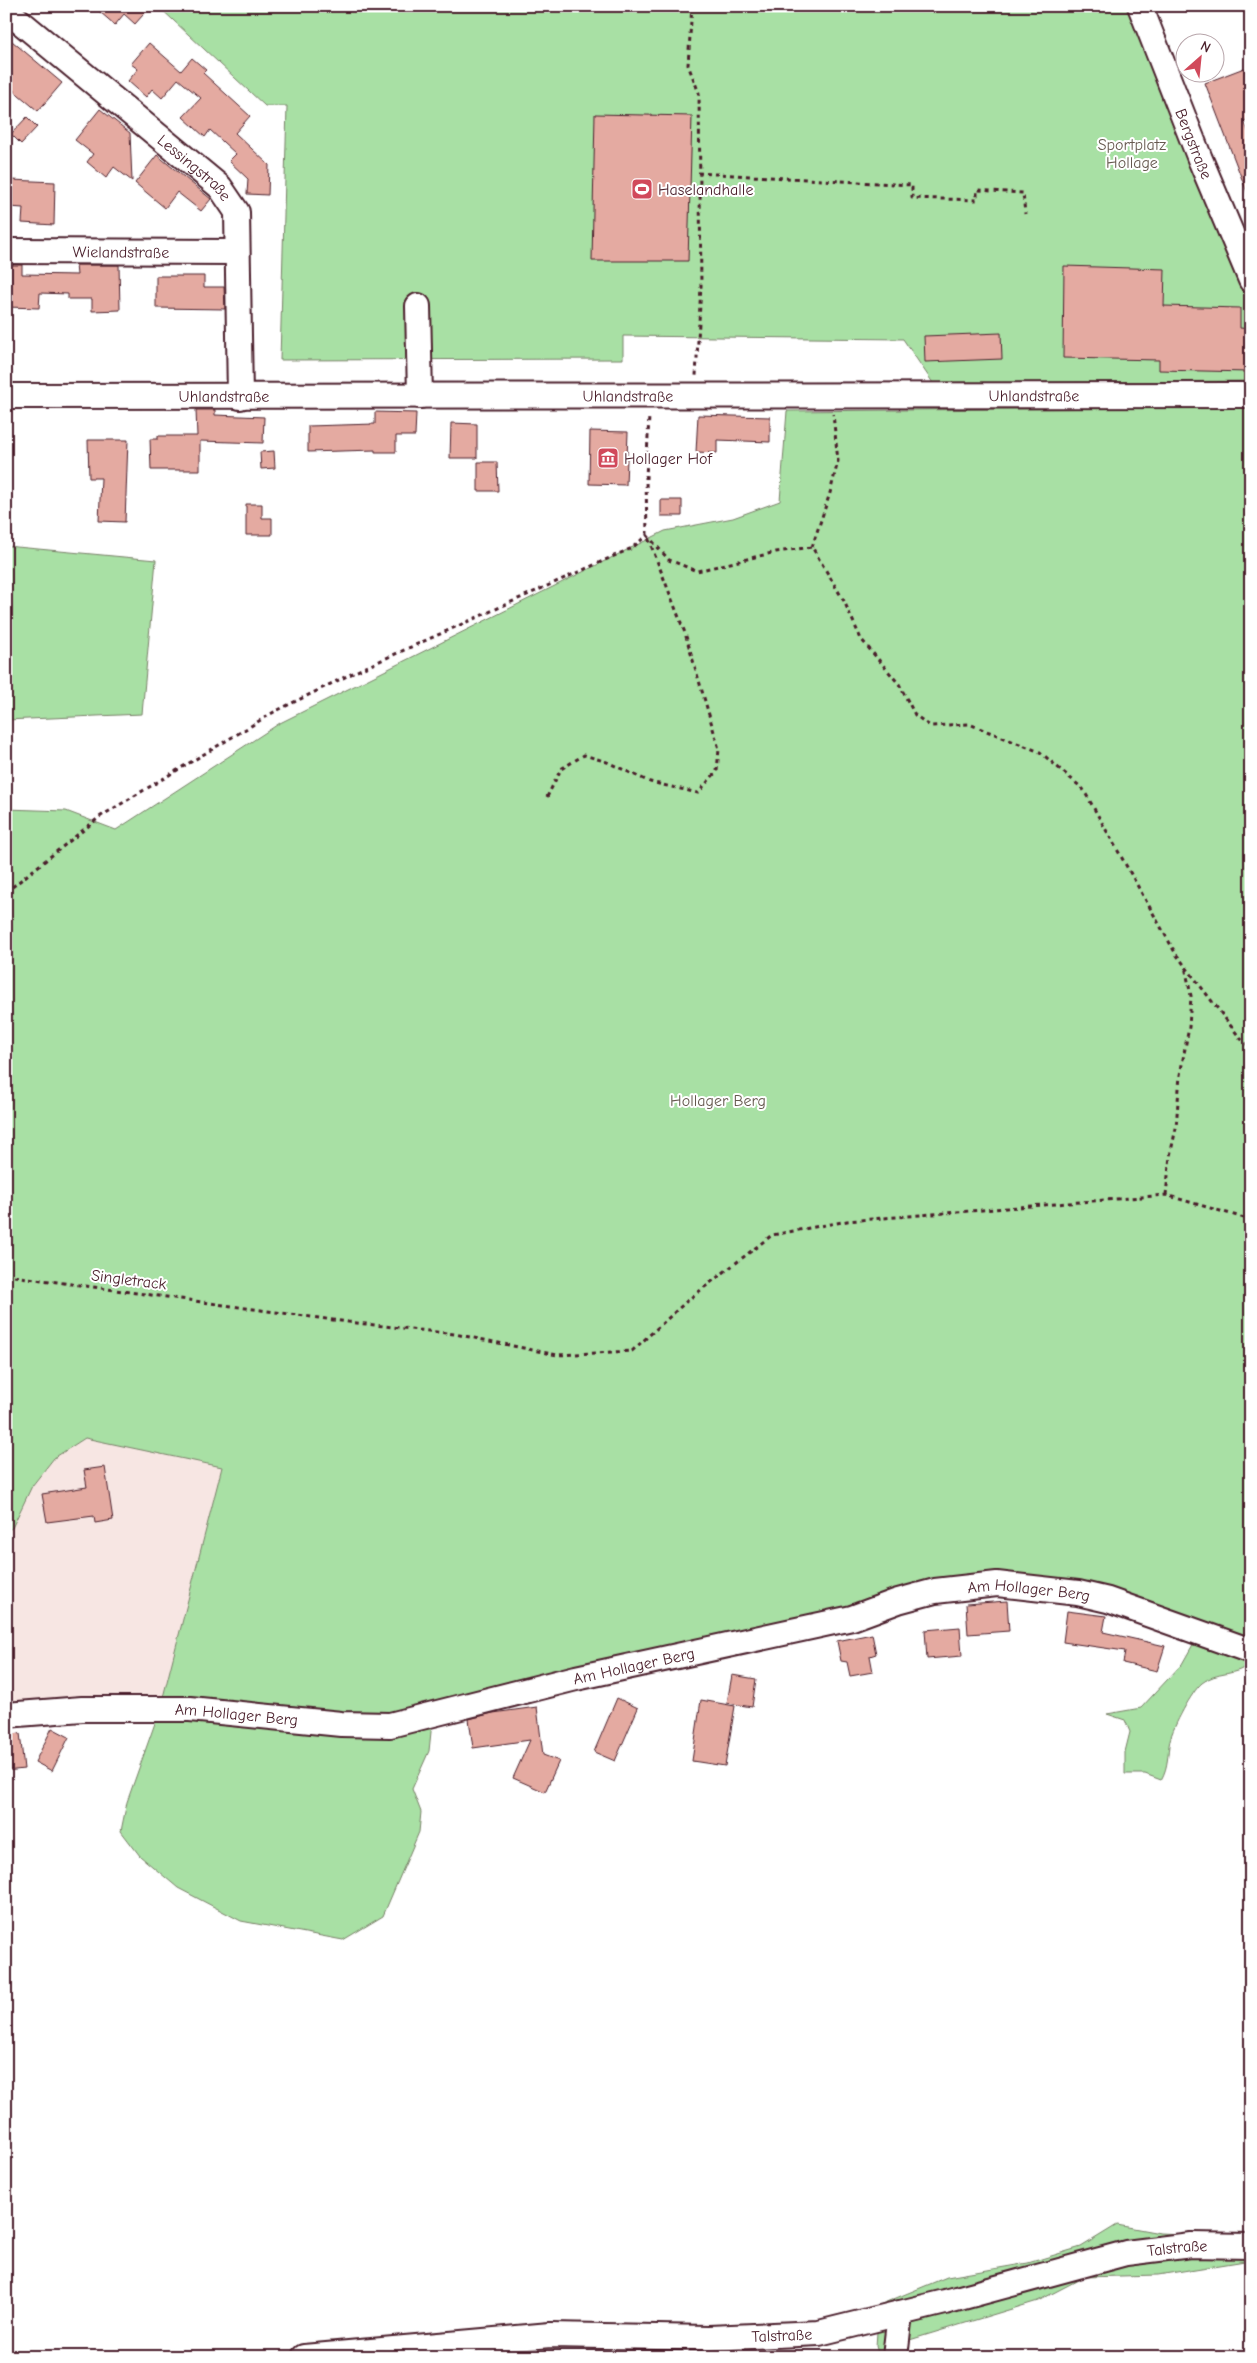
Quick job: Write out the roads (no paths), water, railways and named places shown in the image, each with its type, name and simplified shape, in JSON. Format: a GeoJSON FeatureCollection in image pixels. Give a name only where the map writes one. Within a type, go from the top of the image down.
{"type":"FeatureCollection","features":[{"type":"Feature","properties":{"kind":"street","name":"Bergstraße"},"geometry":{"type":"LineString","coordinates":[[1140,6],[1200,159],[1251,280]]}},
{"type":"Feature","properties":{"kind":"street","name":"Lessingstraße"},"geometry":{"type":"LineString","coordinates":[[9,17],[220,187],[237,212],[236,252],[240,397]]}},
{"type":"Feature","properties":{"kind":"street","name":"Wielandstraße"},"geometry":{"type":"LineString","coordinates":[[6,251],[236,252]]}},
{"type":"Feature","properties":{"kind":"street"},"geometry":{"type":"LineString","coordinates":[[418,306],[420,396]]}},
{"type":"Feature","properties":{"kind":"street","name":"Uhlandstraße"},"geometry":{"type":"LineString","coordinates":[[6,396],[1251,395]]}},
{"type":"Feature","properties":{"kind":"street","name":"Am Hollager Berg"},"geometry":{"type":"LineString","coordinates":[[6,1715],[82,1709],[190,1709],[341,1724],[390,1725],[576,1678],[852,1618],[898,1601],[935,1591],[997,1584],[1078,1593],[1108,1600],[1139,1609],[1251,1651]]}},
{"type":"Feature","properties":{"kind":"street","name":"Talstraße"},"geometry":{"type":"LineString","coordinates":[[304,2357],[550,2335],[709,2338],[819,2333],[1126,2253],[1191,2245],[1251,2246]]}},
{"type":"Feature","properties":{"kind":"street"},"geometry":{"type":"LineString","coordinates":[[895,2357],[900,2313]]}},
{"type":"Feature","properties":{"kind":"place","name":"Haselandhalle"},"geometry":{"type":"Point","coordinates":[642,189]}},
{"type":"Feature","properties":{"kind":"place","name":"Hollager Hof"},"geometry":{"type":"Point","coordinates":[608,458]}},
{"type":"Feature","properties":{"kind":"park label","name":"Sportplatz Hollage"},"geometry":{"type":"Point","coordinates":[1132,153]}},
{"type":"Feature","properties":{"kind":"park label","name":"Hollager Berg"},"geometry":{"type":"Point","coordinates":[718,1100]}}]}
